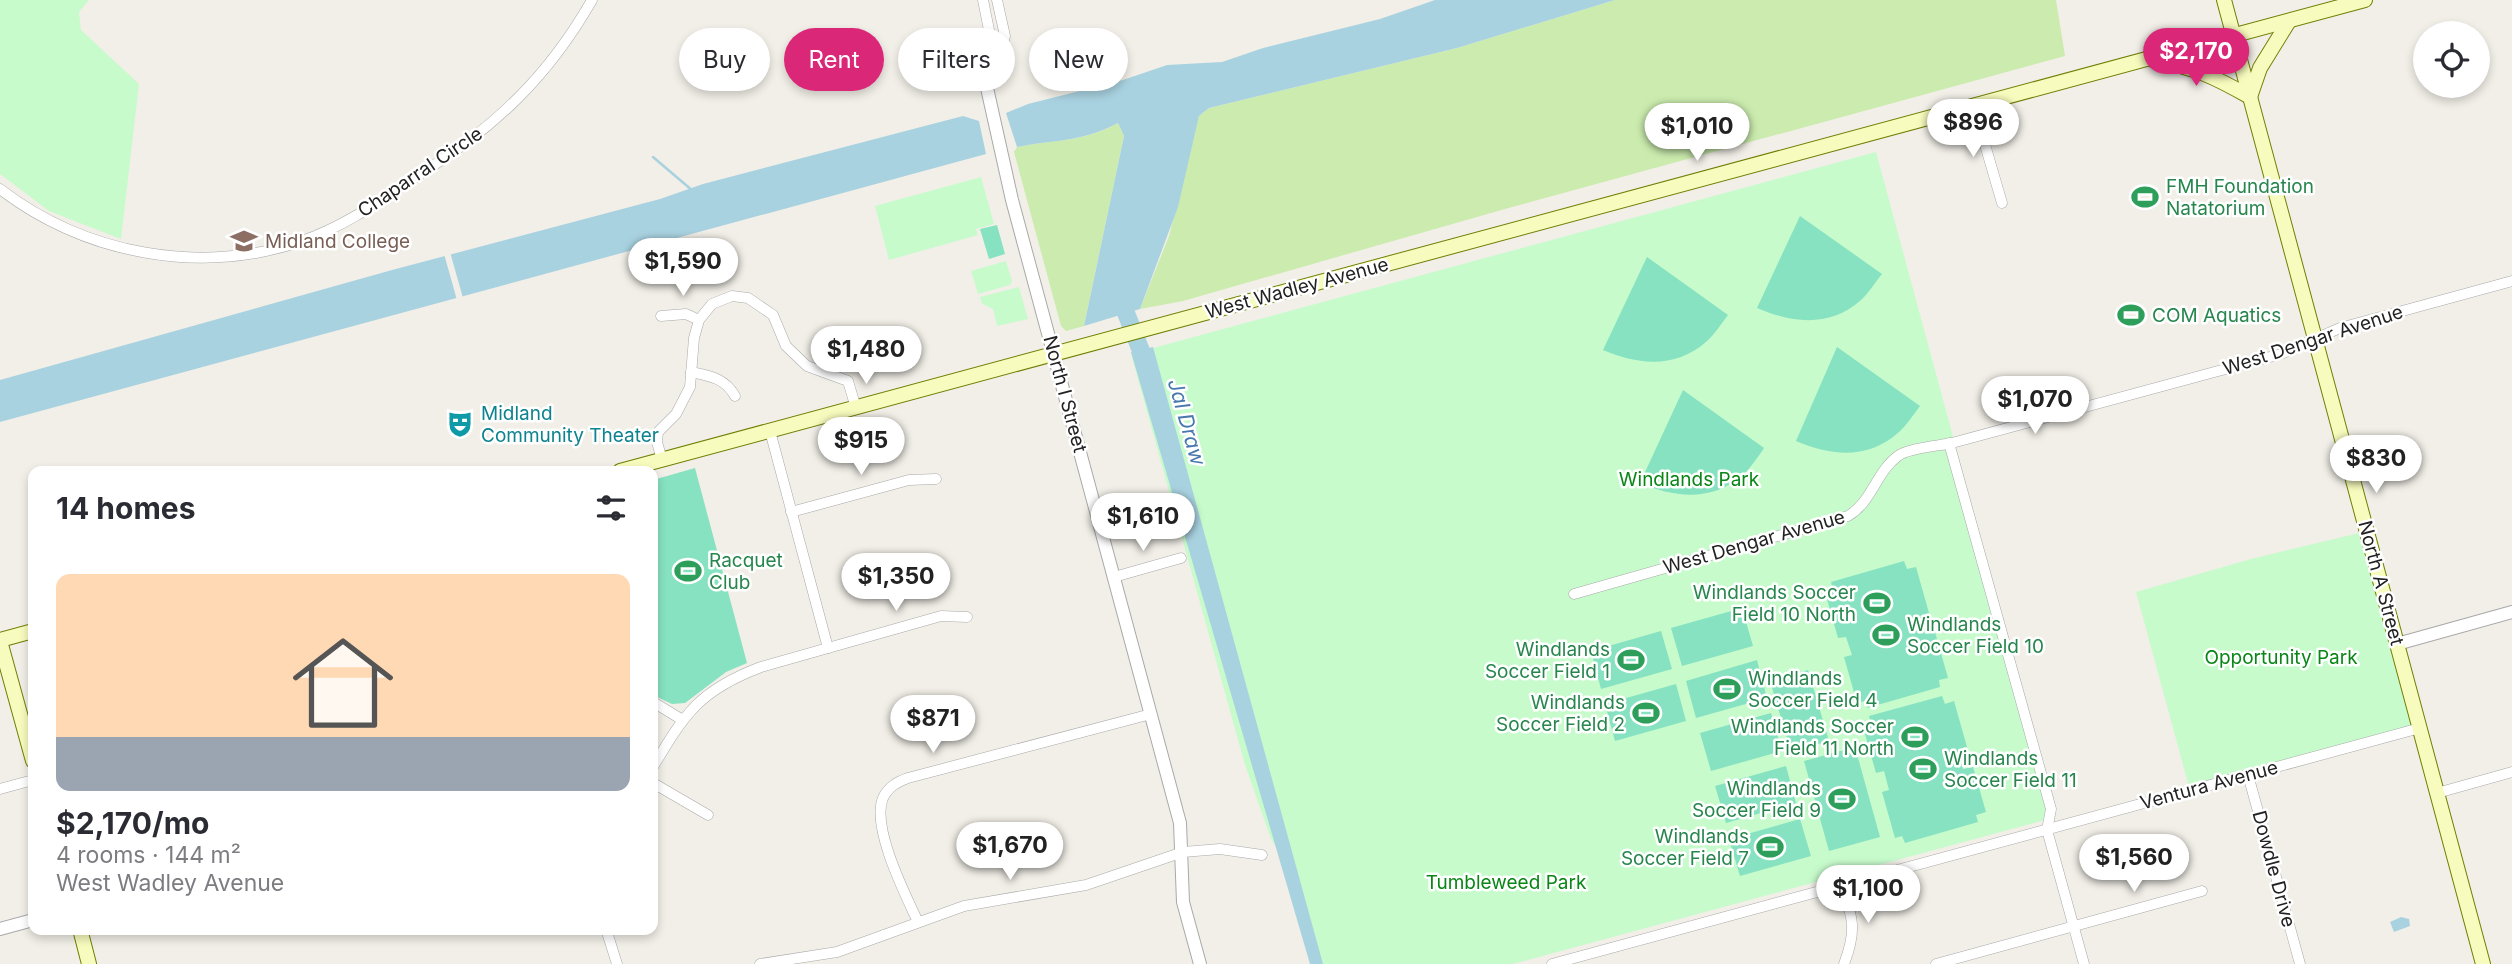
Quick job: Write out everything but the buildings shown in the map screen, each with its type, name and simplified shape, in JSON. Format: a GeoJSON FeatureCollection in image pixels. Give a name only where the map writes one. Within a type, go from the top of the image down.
{"type":"FeatureCollection","features":[{"type":"Feature","properties":{"kind":"main road","name":"North A Street"},"geometry":{"type":"LineString","coordinates":[[2224,0],[2483,964]]}},
{"type":"Feature","properties":{"kind":"main road","name":"West Wadley Avenue"},"geometry":{"type":"LineString","coordinates":[[640,466],[2365,0]]}},
{"type":"Feature","properties":{"kind":"main road"},"geometry":{"type":"LineString","coordinates":[[2148,60],[2186,66],[2214,76],[2250,97],[2260,68],[2289,21]]}},
{"type":"Feature","properties":{"kind":"main road"},"geometry":{"type":"LineString","coordinates":[[28,632],[0,640],[28,743]]}},
{"type":"Feature","properties":{"kind":"main road"},"geometry":{"type":"LineString","coordinates":[[82,935],[89,964]]}},
{"type":"Feature","properties":{"kind":"street","name":"Chaparral Circle"},"geometry":{"type":"LineString","coordinates":[[0,189],[27,210],[62,227],[127,251],[190,258],[217,257],[253,253],[305,240],[346,221],[443,161],[512,106],[553,61],[592,0]]}},
{"type":"Feature","properties":{"kind":"street"},"geometry":{"type":"LineString","coordinates":[[983,0],[989,28]]}},
{"type":"Feature","properties":{"kind":"street"},"geometry":{"type":"LineString","coordinates":[[997,0],[1003,28]]}},
{"type":"Feature","properties":{"kind":"street","name":"North I Street"},"geometry":{"type":"LineString","coordinates":[[988,91],[1012,200],[1180,823],[1184,902],[1200,964]]}},
{"type":"Feature","properties":{"kind":"street"},"geometry":{"type":"LineString","coordinates":[[1974,107],[2002,204]]}},
{"type":"Feature","properties":{"kind":"street","name":"West Dengar Avenue"},"geometry":{"type":"LineString","coordinates":[[1574,594],[1848,516],[1861,509],[1888,465],[1900,454],[2281,354],[2340,328],[2512,281]]}},
{"type":"Feature","properties":{"kind":"street"},"geometry":{"type":"LineString","coordinates":[[662,460],[657,442],[658,432],[676,414],[690,387],[694,338],[699,320],[712,304],[732,296],[748,298],[773,316],[786,346],[807,366],[848,381],[856,408]]}},
{"type":"Feature","properties":{"kind":"street"},"geometry":{"type":"LineString","coordinates":[[661,316],[686,314],[699,320]]}},
{"type":"Feature","properties":{"kind":"street"},"geometry":{"type":"LineString","coordinates":[[691,372],[712,376],[728,384],[735,396]]}},
{"type":"Feature","properties":{"kind":"street"},"geometry":{"type":"LineString","coordinates":[[769,431],[828,648]]}},
{"type":"Feature","properties":{"kind":"street"},"geometry":{"type":"LineString","coordinates":[[1949,443],[2051,809],[2047,830],[2084,964]]}},
{"type":"Feature","properties":{"kind":"street"},"geometry":{"type":"LineString","coordinates":[[791,512],[909,480],[936,480]]}},
{"type":"Feature","properties":{"kind":"street"},"geometry":{"type":"LineString","coordinates":[[1114,577],[1181,558]]}},
{"type":"Feature","properties":{"kind":"street"},"geometry":{"type":"LineString","coordinates":[[2397,644],[2512,612]]}},
{"type":"Feature","properties":{"kind":"street"},"geometry":{"type":"LineString","coordinates":[[658,758],[681,719],[697,702],[722,684],[761,667],[941,616],[967,617]]}},
{"type":"Feature","properties":{"kind":"street"},"geometry":{"type":"LineString","coordinates":[[658,705],[681,719]]}},
{"type":"Feature","properties":{"kind":"street"},"geometry":{"type":"LineString","coordinates":[[918,922],[893,869],[883,828],[882,800],[891,787],[908,778],[1151,713]]}},
{"type":"Feature","properties":{"kind":"street","name":"Ventura Avenue"},"geometry":{"type":"LineString","coordinates":[[1552,964],[2420,728]]}},
{"type":"Feature","properties":{"kind":"street"},"geometry":{"type":"LineString","coordinates":[[2437,793],[2512,772]]}},
{"type":"Feature","properties":{"kind":"street","name":"Dowdle Drive"},"geometry":{"type":"LineString","coordinates":[[2248,775],[2300,964]]}},
{"type":"Feature","properties":{"kind":"street"},"geometry":{"type":"LineString","coordinates":[[0,789],[28,781]]}},
{"type":"Feature","properties":{"kind":"street"},"geometry":{"type":"LineString","coordinates":[[658,786],[708,815]]}},
{"type":"Feature","properties":{"kind":"street"},"geometry":{"type":"LineString","coordinates":[[760,964],[860,946],[918,922],[980,903],[1086,885],[1183,852],[1220,849],[1262,855]]}},
{"type":"Feature","properties":{"kind":"street"},"geometry":{"type":"LineString","coordinates":[[1842,885],[1852,918],[1852,942],[1844,964]]}},
{"type":"Feature","properties":{"kind":"street"},"geometry":{"type":"LineString","coordinates":[[1936,964],[2202,891]]}},
{"type":"Feature","properties":{"kind":"street"},"geometry":{"type":"LineString","coordinates":[[0,929],[28,921]]}},
{"type":"Feature","properties":{"kind":"street"},"geometry":{"type":"LineString","coordinates":[[608,935],[617,964]]}},
{"type":"Feature","properties":{"kind":"green space"},"geometry":{"type":"Polygon","coordinates":[[[0,0],[89,0],[79,12],[81,30],[139,84],[121,239],[49,211],[0,174],[0,0]]]}},
{"type":"Feature","properties":{"kind":"green space"},"geometry":{"type":"Polygon","coordinates":[[[1615,0],[2056,0],[2065,56],[1505,209],[1183,301],[1140,309],[1169,236],[1199,116],[1209,108],[1457,48],[1615,0]]]}},
{"type":"Feature","properties":{"kind":"green space"},"geometry":{"type":"Polygon","coordinates":[[[1118,123],[1124,136],[1084,326],[1066,331],[1061,326],[1014,152],[1017,147],[1080,137],[1118,123]]]}},
{"type":"Feature","properties":{"kind":"green space","name":"Windlands Park"},"geometry":{"type":"Polygon","coordinates":[[[1876,152],[2056,817],[1513,964],[1310,964],[1283,858],[1271,839],[1245,765],[1131,354],[1876,152]]]}},
{"type":"Feature","properties":{"kind":"green space"},"geometry":{"type":"Polygon","coordinates":[[[981,177],[994,224],[976,229],[978,235],[889,260],[875,206],[981,177]]]}},
{"type":"Feature","properties":{"kind":"green space"},"geometry":{"type":"Polygon","coordinates":[[[1800,216],[1882,274],[1861,300],[1849,309],[1824,319],[1784,317],[1757,308],[1800,216]]]}},
{"type":"Feature","properties":{"kind":"green space"},"geometry":{"type":"Polygon","coordinates":[[[997,225],[1005,254],[989,259],[980,229],[997,225]]]}},
{"type":"Feature","properties":{"kind":"green space"},"geometry":{"type":"Polygon","coordinates":[[[1647,257],[1728,315],[1707,341],[1695,350],[1670,360],[1643,361],[1603,350],[1647,257]]]}},
{"type":"Feature","properties":{"kind":"green space"},"geometry":{"type":"Polygon","coordinates":[[[1006,261],[1012,281],[1010,285],[978,294],[971,271],[1006,261]]]}},
{"type":"Feature","properties":{"kind":"green space"},"geometry":{"type":"Polygon","coordinates":[[[1019,287],[1028,319],[997,326],[993,309],[982,304],[980,297],[1019,287]]]}},
{"type":"Feature","properties":{"kind":"green space"},"geometry":{"type":"Polygon","coordinates":[[[1837,347],[1920,406],[1899,432],[1875,447],[1849,453],[1822,450],[1796,441],[1837,347]]]}},
{"type":"Feature","properties":{"kind":"green space"},"geometry":{"type":"Polygon","coordinates":[[[1683,390],[1764,448],[1744,474],[1732,483],[1707,493],[1680,494],[1640,483],[1683,390]]]}},
{"type":"Feature","properties":{"kind":"green space","name":"Racquet Club"},"geometry":{"type":"Polygon","coordinates":[[[695,468],[747,663],[726,672],[685,703],[672,704],[658,697],[658,479],[695,468]]]}},
{"type":"Feature","properties":{"kind":"green space","name":"Opportunity Park"},"geometry":{"type":"Polygon","coordinates":[[[2359,533],[2411,727],[2189,787],[2136,592],[2251,559],[2359,533]]]}},
{"type":"Feature","properties":{"kind":"green space","name":"Windlands Soccer Field 10"},"geometry":{"type":"Polygon","coordinates":[[[1904,561],[1907,569],[1916,567],[1929,613],[1920,616],[1925,634],[1935,632],[1948,678],[1939,680],[1940,687],[1867,708],[1865,701],[1857,703],[1844,657],[1852,655],[1846,637],[1838,638],[1825,592],[1833,590],[1831,582],[1904,561]]]}},
{"type":"Feature","properties":{"kind":"green space"},"geometry":{"type":"Polygon","coordinates":[[[1742,608],[1753,646],[1682,666],[1671,628],[1742,608]]]}},
{"type":"Feature","properties":{"kind":"green space","name":"Windlands Soccer Field 1"},"geometry":{"type":"Polygon","coordinates":[[[1661,631],[1672,669],[1601,689],[1591,651],[1661,631]]]}},
{"type":"Feature","properties":{"kind":"green space","name":"Windlands Soccer Field 4"},"geometry":{"type":"Polygon","coordinates":[[[1757,660],[1767,698],[1696,718],[1686,681],[1757,660]]]}},
{"type":"Feature","properties":{"kind":"green space"},"geometry":{"type":"Polygon","coordinates":[[[1808,670],[1829,741],[1791,752],[1770,681],[1808,670]]]}},
{"type":"Feature","properties":{"kind":"green space","name":"Windlands Soccer Field 2"},"geometry":{"type":"Polygon","coordinates":[[[1676,684],[1686,721],[1615,741],[1605,704],[1676,684]]]}},
{"type":"Feature","properties":{"kind":"green space","name":"Windlands Soccer Field 11"},"geometry":{"type":"Polygon","coordinates":[[[1942,696],[1945,704],[1954,701],[1967,747],[1958,750],[1963,769],[1973,767],[1986,812],[1976,815],[1978,822],[1905,843],[1902,836],[1895,838],[1882,792],[1889,790],[1884,771],[1876,773],[1863,727],[1871,724],[1869,716],[1942,696]]]}},
{"type":"Feature","properties":{"kind":"green space"},"geometry":{"type":"Polygon","coordinates":[[[1771,713],[1782,751],[1711,771],[1700,733],[1771,713]]]}},
{"type":"Feature","properties":{"kind":"green space","name":"Windlands Soccer Field 9"},"geometry":{"type":"Polygon","coordinates":[[[1855,747],[1880,837],[1829,851],[1804,761],[1855,747]]]}},
{"type":"Feature","properties":{"kind":"green space"},"geometry":{"type":"Polygon","coordinates":[[[1786,766],[1796,803],[1726,823],[1715,786],[1786,766]]]}},
{"type":"Feature","properties":{"kind":"green space","name":"Windlands Soccer Field 7"},"geometry":{"type":"Polygon","coordinates":[[[1800,819],[1811,856],[1740,876],[1729,839],[1800,819]]]}},
{"type":"Feature","properties":{"kind":"water"},"geometry":{"type":"Polygon","coordinates":[[[1435,0],[1615,0],[1457,48],[1209,108],[1199,116],[1178,207],[1140,309],[1084,326],[1124,136],[1118,123],[1080,137],[1017,147],[1006,113],[1028,104],[1079,91],[1128,91],[1128,78],[1167,65],[1222,62],[1263,48],[1380,19],[1435,0]]]}},
{"type":"Feature","properties":{"kind":"water"},"geometry":{"type":"Polygon","coordinates":[[[963,116],[979,121],[986,154],[0,422],[0,380],[392,270],[660,199],[703,184],[963,116]]]}},
{"type":"Feature","properties":{"kind":"water"},"geometry":{"type":"Polygon","coordinates":[[[1153,347],[1323,964],[1310,964],[1131,352],[1153,347]]]}},
{"type":"Feature","properties":{"kind":"water"},"geometry":{"type":"Polygon","coordinates":[[[2401,917],[2409,919],[2410,926],[2394,932],[2390,922],[2401,917]]]}},
{"type":"Feature","properties":{"kind":"pier"},"geometry":{"type":"Polygon","coordinates":[[[450,252],[463,298],[457,300],[444,254],[450,252]]]}},
{"type":"Feature","properties":{"kind":"waterway"},"geometry":{"type":"LineString","coordinates":[[653,157],[693,191]]}},
{"type":"Feature","properties":{"kind":"waterway","name":"Jal Draw"},"geometry":{"type":"LineString","coordinates":[[1128,292],[1124,308],[1149,371]]}},
{"type":"Feature","properties":{"kind":"place","name":"FMH Foundation Natatorium"},"geometry":{"type":"Point","coordinates":[2145,197]}},
{"type":"Feature","properties":{"kind":"place","name":"Midland College"},"geometry":{"type":"Point","coordinates":[244,241]}},
{"type":"Feature","properties":{"kind":"place","name":"COM Aquatics"},"geometry":{"type":"Point","coordinates":[2131,315]}},
{"type":"Feature","properties":{"kind":"place","name":"Midland Community Theater"},"geometry":{"type":"Point","coordinates":[460,424]}},
{"type":"Feature","properties":{"kind":"place","name":"Racquet Club"},"geometry":{"type":"Point","coordinates":[688,571]}},
{"type":"Feature","properties":{"kind":"place","name":"Windlands Soccer Field 10 North"},"geometry":{"type":"Point","coordinates":[1877,603]}},
{"type":"Feature","properties":{"kind":"place","name":"Windlands Soccer Field 10"},"geometry":{"type":"Point","coordinates":[1886,635]}},
{"type":"Feature","properties":{"kind":"place","name":"Windlands Soccer Field 1"},"geometry":{"type":"Point","coordinates":[1631,660]}},
{"type":"Feature","properties":{"kind":"place","name":"Windlands Soccer Field 4"},"geometry":{"type":"Point","coordinates":[1727,689]}},
{"type":"Feature","properties":{"kind":"place","name":"Windlands Soccer Field 2"},"geometry":{"type":"Point","coordinates":[1646,713]}},
{"type":"Feature","properties":{"kind":"place","name":"Windlands Soccer Field 11 North"},"geometry":{"type":"Point","coordinates":[1915,737]}},
{"type":"Feature","properties":{"kind":"place","name":"Windlands Soccer Field 11"},"geometry":{"type":"Point","coordinates":[1923,769]}},
{"type":"Feature","properties":{"kind":"place","name":"Windlands Soccer Field 9"},"geometry":{"type":"Point","coordinates":[1842,799]}},
{"type":"Feature","properties":{"kind":"place","name":"Windlands Soccer Field 7"},"geometry":{"type":"Point","coordinates":[1770,847]}},
{"type":"Feature","properties":{"kind":"park label","name":"Tumbleweed Park"},"geometry":{"type":"Point","coordinates":[1506,882]}}]}
